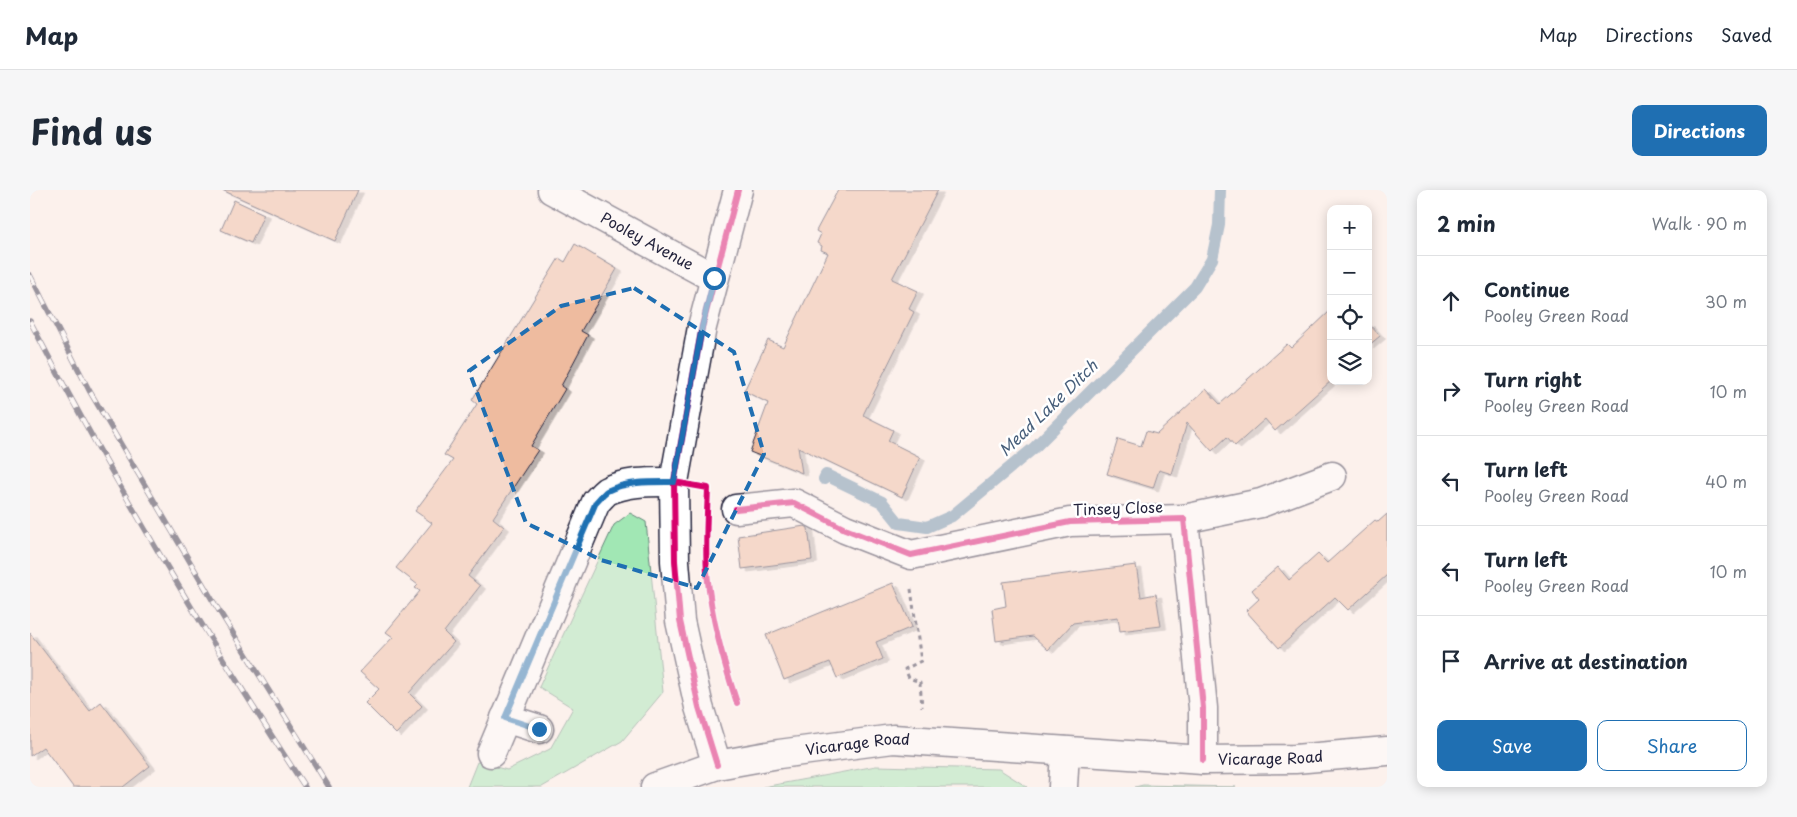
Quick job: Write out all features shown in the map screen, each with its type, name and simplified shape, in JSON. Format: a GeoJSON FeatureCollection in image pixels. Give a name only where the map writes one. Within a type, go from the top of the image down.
{"type":"FeatureCollection","features":[{"type":"Feature","properties":{"kind":"street","name":"Pooley Avenue"},"geometry":{"type":"LineString","coordinates":[[552,190],[714,278]]}},
{"type":"Feature","properties":{"kind":"street"},"geometry":{"type":"LineString","coordinates":[[717,765],[699,707],[680,621],[674,561],[674,482],[702,327],[738,190]]}},
{"type":"Feature","properties":{"kind":"street","name":"Tinsey Close"},"geometry":{"type":"LineString","coordinates":[[911,555],[1070,522],[1184,519],[1261,503],[1332,476]]}},
{"type":"Feature","properties":{"kind":"street"},"geometry":{"type":"LineString","coordinates":[[491,753],[596,502],[606,492],[621,486],[640,483],[674,482]]}},
{"type":"Feature","properties":{"kind":"street"},"geometry":{"type":"LineString","coordinates":[[736,509],[794,503],[845,529],[911,555]]}},
{"type":"Feature","properties":{"kind":"street","name":"Tinsey Close"},"geometry":{"type":"LineString","coordinates":[[1184,519],[1202,708],[1203,760]]}},
{"type":"Feature","properties":{"kind":"street"},"geometry":{"type":"LineString","coordinates":[[505,718],[539,729]]}},
{"type":"Feature","properties":{"kind":"street","name":"Vicarage Road"},"geometry":{"type":"LineString","coordinates":[[655,787],[717,765],[779,754],[893,739],[1203,760],[1295,759],[1387,751]]}},
{"type":"Feature","properties":{"kind":"street"},"geometry":{"type":"LineString","coordinates":[[1063,787],[1065,751]]}},
{"type":"Feature","properties":{"kind":"path"},"geometry":{"type":"LineString","coordinates":[[911,555],[908,570],[921,661],[905,669],[909,678],[920,682],[923,712]]}},
{"type":"Feature","properties":{"kind":"highlighted area"},"geometry":{"type":"Polygon","coordinates":[[[634,288],[734,352],[764,454],[697,588],[601,560],[526,523],[469,371],[561,306],[634,288]]]}},
{"type":"Feature","properties":{"kind":"green space"},"geometry":{"type":"Polygon","coordinates":[[[630,513],[646,522],[663,692],[622,741],[542,787],[467,787],[477,762],[507,770],[550,749],[573,708],[539,687],[614,525],[630,513]]]}},
{"type":"Feature","properties":{"kind":"green space"},"geometry":{"type":"Polygon","coordinates":[[[876,766],[999,769],[1027,787],[763,787],[876,766]]]}},
{"type":"Feature","properties":{"kind":"green space"},"geometry":{"type":"Polygon","coordinates":[[[1143,785],[1236,787],[1135,787],[1143,785]]]}},
{"type":"Feature","properties":{"kind":"building"},"geometry":{"type":"Polygon","coordinates":[[[222,190],[358,190],[335,241],[222,190]]]}},
{"type":"Feature","properties":{"kind":"building"},"geometry":{"type":"Polygon","coordinates":[[[838,190],[938,190],[892,279],[918,291],[909,309],[914,312],[863,415],[893,430],[888,441],[920,457],[902,497],[798,447],[802,473],[750,452],[768,403],[744,391],[768,340],[783,347],[828,253],[821,250],[822,246],[817,243],[821,234],[816,231],[838,190]]]}},
{"type":"Feature","properties":{"kind":"building"},"geometry":{"type":"Polygon","coordinates":[[[234,200],[264,214],[251,243],[221,230],[234,200]]]}},
{"type":"Feature","properties":{"kind":"building"},"geometry":{"type":"Polygon","coordinates":[[[575,244],[617,269],[581,331],[588,335],[561,386],[565,389],[531,446],[538,450],[493,518],[504,527],[468,576],[480,586],[444,632],[454,642],[409,693],[422,706],[396,734],[365,703],[379,689],[360,672],[393,637],[386,632],[420,591],[415,588],[418,585],[396,568],[432,523],[415,511],[453,460],[444,455],[477,404],[472,400],[559,258],[565,262],[575,244]]]}},
{"type":"Feature","properties":{"kind":"building"},"geometry":{"type":"Polygon","coordinates":[[[1327,314],[1327,385],[1275,431],[1265,419],[1235,446],[1227,437],[1212,451],[1187,423],[1172,474],[1159,470],[1153,488],[1107,474],[1118,439],[1141,446],[1146,431],[1157,434],[1206,389],[1220,404],[1287,344],[1291,348],[1327,314]]]}},
{"type":"Feature","properties":{"kind":"building"},"geometry":{"type":"Polygon","coordinates":[[[1372,327],[1380,336],[1372,343],[1372,327]]]}},
{"type":"Feature","properties":{"kind":"building"},"geometry":{"type":"Polygon","coordinates":[[[1387,514],[1387,575],[1348,610],[1335,597],[1279,648],[1246,611],[1259,599],[1252,590],[1278,567],[1289,580],[1318,554],[1327,563],[1375,520],[1378,522],[1387,514]]]}},
{"type":"Feature","properties":{"kind":"building"},"geometry":{"type":"Polygon","coordinates":[[[805,526],[808,528],[812,560],[742,569],[738,536],[805,526]]]}},
{"type":"Feature","properties":{"kind":"building"},"geometry":{"type":"Polygon","coordinates":[[[1136,565],[1141,597],[1156,594],[1161,626],[1120,631],[1118,617],[1073,623],[1048,650],[1033,636],[996,641],[992,609],[1006,606],[1003,582],[1136,565]]]}},
{"type":"Feature","properties":{"kind":"building"},"geometry":{"type":"Polygon","coordinates":[[[893,583],[912,627],[876,642],[883,659],[837,678],[830,662],[784,680],[766,635],[893,583]]]}},
{"type":"Feature","properties":{"kind":"building"},"geometry":{"type":"Polygon","coordinates":[[[30,633],[90,711],[101,702],[150,766],[123,787],[73,787],[43,747],[30,756],[30,633]]]}},
{"type":"Feature","properties":{"kind":"waterway","name":"Mead Lake Ditch"},"geometry":{"type":"LineString","coordinates":[[824,479],[826,475],[882,502],[899,523],[927,527],[952,516],[1035,447],[1195,287],[1212,259],[1219,225],[1220,190]]}},
{"type":"Feature","properties":{"kind":"railway"},"geometry":{"type":"LineString","coordinates":[[30,275],[89,390],[213,601],[329,787]]}},
{"type":"Feature","properties":{"kind":"railway"},"geometry":{"type":"LineString","coordinates":[[30,321],[127,499],[196,615],[305,787]]}},
{"type":"Feature","properties":{"kind":"cycle path"},"geometry":{"type":"LineString","coordinates":[[717,765],[699,707],[680,621],[675,561],[674,482],[702,327],[738,190]]}},
{"type":"Feature","properties":{"kind":"cycle path"},"geometry":{"type":"LineString","coordinates":[[674,482],[708,488],[706,551],[711,606],[718,639],[737,703]]}},
{"type":"Feature","properties":{"kind":"cycle path"},"geometry":{"type":"LineString","coordinates":[[736,509],[794,503],[845,529],[911,555],[1070,522],[1184,519],[1203,708],[1203,760]]}},
{"type":"Feature","properties":{"kind":"route"},"geometry":{"type":"LineString","coordinates":[[539,729],[505,718],[596,502],[606,492],[621,486],[640,483],[674,482],[702,327],[714,278]]}}]}
